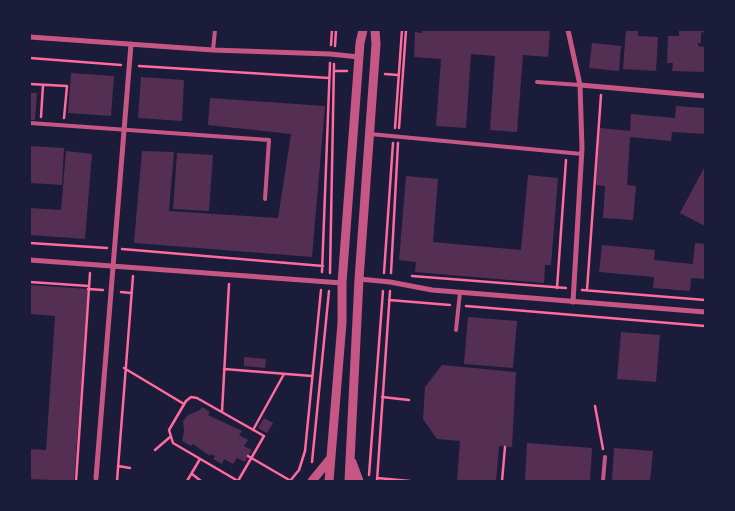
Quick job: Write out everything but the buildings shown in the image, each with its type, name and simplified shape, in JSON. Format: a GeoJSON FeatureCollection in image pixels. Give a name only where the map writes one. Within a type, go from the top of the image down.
{"type":"FeatureCollection","features":[{"type":"Feature","properties":{"kind":"street"},"geometry":{"type":"LineString","coordinates":[[328,481],[342,323],[342,283],[359,57],[363,30]]}},
{"type":"Feature","properties":{"kind":"street"},"geometry":{"type":"LineString","coordinates":[[349,481],[359,279],[376,44],[375,30]]}},
{"type":"Feature","properties":{"kind":"street"},"geometry":{"type":"LineString","coordinates":[[568,30],[580,86],[582,154],[573,302]]}},
{"type":"Feature","properties":{"kind":"street"},"geometry":{"type":"LineString","coordinates":[[30,37],[214,50],[334,54],[359,57]]}},
{"type":"Feature","properties":{"kind":"street"},"geometry":{"type":"LineString","coordinates":[[96,478],[130,44]]}},
{"type":"Feature","properties":{"kind":"street"},"geometry":{"type":"LineString","coordinates":[[580,86],[705,96]]}},
{"type":"Feature","properties":{"kind":"street"},"geometry":{"type":"LineString","coordinates":[[30,260],[342,283]]}},
{"type":"Feature","properties":{"kind":"street"},"geometry":{"type":"LineString","coordinates":[[359,279],[384,281],[432,290],[705,312]]}},
{"type":"Feature","properties":{"kind":"street"},"geometry":{"type":"LineString","coordinates":[[351,458],[359,481]]}},
{"type":"Feature","properties":{"kind":"street"},"geometry":{"type":"LineString","coordinates":[[312,481],[331,459]]}},
{"type":"Feature","properties":{"kind":"lane"},"geometry":{"type":"LineString","coordinates":[[214,50],[215,30]]}},
{"type":"Feature","properties":{"kind":"lane"},"geometry":{"type":"LineString","coordinates":[[538,82],[580,86]]}},
{"type":"Feature","properties":{"kind":"lane"},"geometry":{"type":"LineString","coordinates":[[30,123],[269,140],[265,199]]}},
{"type":"Feature","properties":{"kind":"lane"},"geometry":{"type":"LineString","coordinates":[[370,134],[582,154]]}},
{"type":"Feature","properties":{"kind":"lane"},"geometry":{"type":"LineString","coordinates":[[456,330],[460,292]]}},
{"type":"Feature","properties":{"kind":"lane"},"geometry":{"type":"LineString","coordinates":[[603,481],[605,457]]}},
{"type":"Feature","properties":{"kind":"path"},"geometry":{"type":"LineString","coordinates":[[310,470],[314,454],[330,282],[336,30]]}},
{"type":"Feature","properties":{"kind":"path"},"geometry":{"type":"LineString","coordinates":[[402,30],[389,300],[377,479],[410,481]]}},
{"type":"Feature","properties":{"kind":"path"},"geometry":{"type":"LineString","coordinates":[[369,477],[406,30]]}},
{"type":"Feature","properties":{"kind":"path"},"geometry":{"type":"LineString","coordinates":[[30,58],[329,78],[322,282],[305,450],[299,470],[290,481],[250,457]]}},
{"type":"Feature","properties":{"kind":"path"},"geometry":{"type":"LineString","coordinates":[[30,84],[66,86],[63,125]]}},
{"type":"Feature","properties":{"kind":"path"},"geometry":{"type":"LineString","coordinates":[[40,123],[43,85]]}},
{"type":"Feature","properties":{"kind":"path"},"geometry":{"type":"LineString","coordinates":[[587,290],[602,87]]}},
{"type":"Feature","properties":{"kind":"path"},"geometry":{"type":"LineString","coordinates":[[557,288],[567,152]]}},
{"type":"Feature","properties":{"kind":"path"},"geometry":{"type":"LineString","coordinates":[[30,243],[323,266]]}},
{"type":"Feature","properties":{"kind":"path"},"geometry":{"type":"LineString","coordinates":[[76,481],[92,247]]}},
{"type":"Feature","properties":{"kind":"path"},"geometry":{"type":"LineString","coordinates":[[117,481],[124,368],[135,250]]}},
{"type":"Feature","properties":{"kind":"path"},"geometry":{"type":"LineString","coordinates":[[222,412],[230,274]]}},
{"type":"Feature","properties":{"kind":"path"},"geometry":{"type":"LineString","coordinates":[[411,276],[705,300]]}},
{"type":"Feature","properties":{"kind":"path"},"geometry":{"type":"LineString","coordinates":[[30,282],[89,286]]}},
{"type":"Feature","properties":{"kind":"path"},"geometry":{"type":"LineString","coordinates":[[389,300],[705,326]]}},
{"type":"Feature","properties":{"kind":"path"},"geometry":{"type":"LineString","coordinates":[[124,368],[184,404]]}},
{"type":"Feature","properties":{"kind":"path"},"geometry":{"type":"LineString","coordinates":[[224,369],[313,376]]}},
{"type":"Feature","properties":{"kind":"path"},"geometry":{"type":"LineString","coordinates":[[253,430],[284,374]]}},
{"type":"Feature","properties":{"kind":"path"},"geometry":{"type":"LineString","coordinates":[[191,397],[197,398],[264,436],[250,457],[238,481],[173,443],[169,430],[184,404],[191,397]]}},
{"type":"Feature","properties":{"kind":"path"},"geometry":{"type":"LineString","coordinates":[[382,397],[409,400]]}},
{"type":"Feature","properties":{"kind":"path"},"geometry":{"type":"LineString","coordinates":[[595,406],[605,457]]}},
{"type":"Feature","properties":{"kind":"path"},"geometry":{"type":"LineString","coordinates":[[155,450],[170,437]]}},
{"type":"Feature","properties":{"kind":"path"},"geometry":{"type":"LineString","coordinates":[[502,481],[505,447]]}},
{"type":"Feature","properties":{"kind":"path"},"geometry":{"type":"LineString","coordinates":[[187,481],[200,459]]}},
{"type":"Feature","properties":{"kind":"path"},"geometry":{"type":"LineString","coordinates":[[118,466],[130,468]]}},
{"type":"Feature","properties":{"kind":"path"},"geometry":{"type":"LineString","coordinates":[[191,474],[201,481]]}}]}
